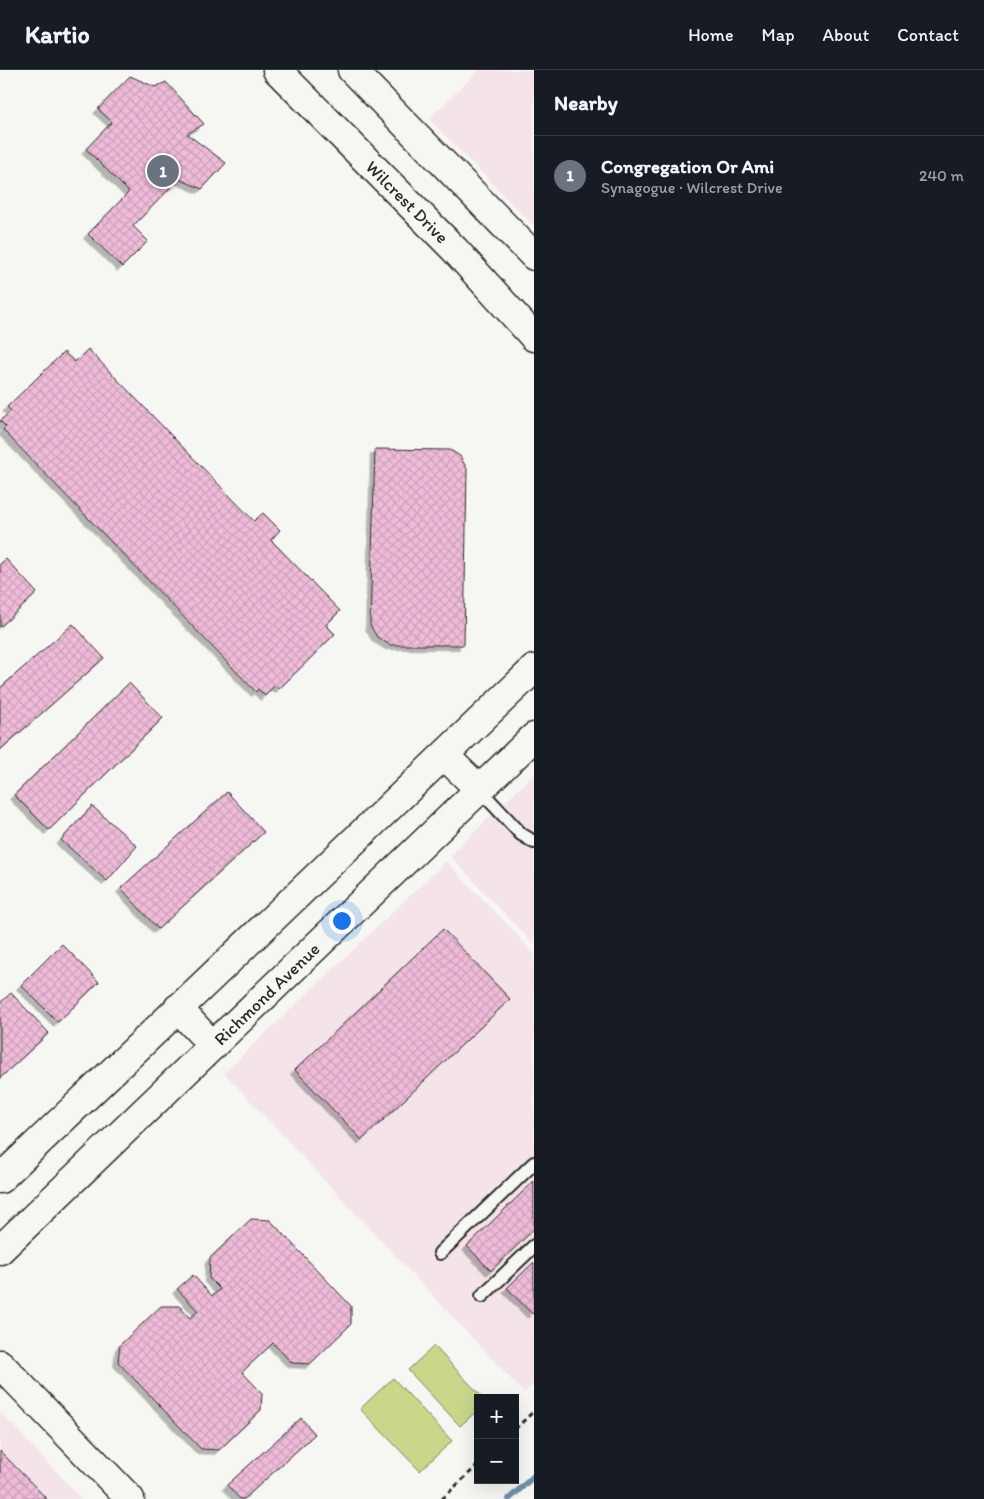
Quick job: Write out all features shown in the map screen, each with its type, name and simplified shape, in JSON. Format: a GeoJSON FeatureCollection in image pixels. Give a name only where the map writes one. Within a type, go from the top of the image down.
{"type":"FeatureCollection","features":[{"type":"Feature","properties":{"kind":"main road","name":"Wilcrest Drive"},"geometry":{"type":"LineString","coordinates":[[277,70],[454,250],[534,337]]}},
{"type":"Feature","properties":{"kind":"main road"},"geometry":{"type":"LineString","coordinates":[[352,70],[534,256]]}},
{"type":"Feature","properties":{"kind":"main road"},"geometry":{"type":"LineString","coordinates":[[0,1179],[534,669]]}},
{"type":"Feature","properties":{"kind":"main road","name":"Richmond Avenue"},"geometry":{"type":"LineString","coordinates":[[0,1250],[534,737]]}},
{"type":"Feature","properties":{"kind":"main road"},"geometry":{"type":"LineString","coordinates":[[444,755],[479,789]]}},
{"type":"Feature","properties":{"kind":"main road"},"geometry":{"type":"LineString","coordinates":[[178,1008],[213,1046]]}},
{"type":"Feature","properties":{"kind":"main road"},"geometry":{"type":"LineString","coordinates":[[0,1364],[130,1499]]}},
{"type":"Feature","properties":{"kind":"lane"},"geometry":{"type":"LineString","coordinates":[[479,789],[521,834],[534,842]]}},
{"type":"Feature","properties":{"kind":"lane"},"geometry":{"type":"LineString","coordinates":[[440,1253],[534,1163]]}},
{"type":"Feature","properties":{"kind":"lane"},"geometry":{"type":"LineString","coordinates":[[482,1296],[534,1246]]}},
{"type":"Feature","properties":{"kind":"path"},"geometry":{"type":"LineString","coordinates":[[519,1425],[534,1411]]}},
{"type":"Feature","properties":{"kind":"path"},"geometry":{"type":"LineString","coordinates":[[442,1499],[474,1469]]}},
{"type":"Feature","properties":{"kind":"shaded area"},"geometry":{"type":"Polygon","coordinates":[[[479,70],[534,70],[534,226],[429,119],[479,70]]]}},
{"type":"Feature","properties":{"kind":"shaded area"},"geometry":{"type":"Polygon","coordinates":[[[534,774],[534,945],[450,856],[534,774]]]}},
{"type":"Feature","properties":{"kind":"shaded area"},"geometry":{"type":"Polygon","coordinates":[[[446,861],[534,953],[534,1384],[524,1393],[224,1073],[446,861]]]}},
{"type":"Feature","properties":{"kind":"shaded area"},"geometry":{"type":"Polygon","coordinates":[[[0,1412],[82,1499],[0,1499],[0,1412]]]}},
{"type":"Feature","properties":{"kind":"green space"},"geometry":{"type":"Polygon","coordinates":[[[434,1346],[479,1394],[474,1394],[474,1414],[460,1426],[408,1370],[434,1346]]]}},
{"type":"Feature","properties":{"kind":"green space"},"geometry":{"type":"Polygon","coordinates":[[[393,1378],[452,1441],[420,1471],[360,1409],[393,1378]]]}},
{"type":"Feature","properties":{"kind":"building"},"geometry":{"type":"Polygon","coordinates":[[[130,76],[155,87],[166,82],[204,124],[187,134],[226,163],[202,189],[179,179],[133,226],[148,241],[122,267],[88,234],[129,192],[86,149],[112,122],[98,109],[130,76]]]}},
{"type":"Feature","properties":{"kind":"building"},"geometry":{"type":"Polygon","coordinates":[[[88,349],[254,521],[263,513],[280,530],[271,540],[340,611],[326,625],[335,634],[279,689],[275,685],[265,696],[258,689],[256,692],[3,430],[6,427],[0,421],[11,411],[7,407],[64,352],[75,362],[88,349]]]}},
{"type":"Feature","properties":{"kind":"building"},"geometry":{"type":"Polygon","coordinates":[[[375,449],[450,450],[460,456],[467,469],[464,645],[390,645],[377,637],[370,625],[375,449]]]}},
{"type":"Feature","properties":{"kind":"building"},"geometry":{"type":"Polygon","coordinates":[[[6,559],[37,593],[0,627],[0,564],[6,559]]]}},
{"type":"Feature","properties":{"kind":"building"},"geometry":{"type":"Polygon","coordinates":[[[73,624],[104,658],[0,750],[0,688],[73,624]]]}},
{"type":"Feature","properties":{"kind":"building"},"geometry":{"type":"Polygon","coordinates":[[[129,683],[163,718],[49,830],[14,795],[129,683]]]}},
{"type":"Feature","properties":{"kind":"building"},"geometry":{"type":"Polygon","coordinates":[[[227,792],[264,832],[158,929],[121,888],[227,792]]]}},
{"type":"Feature","properties":{"kind":"building"},"geometry":{"type":"Polygon","coordinates":[[[92,806],[137,846],[107,881],[61,840],[92,806]]]}},
{"type":"Feature","properties":{"kind":"building"},"geometry":{"type":"Polygon","coordinates":[[[443,929],[510,999],[362,1140],[295,1070],[443,929]]]}},
{"type":"Feature","properties":{"kind":"building"},"geometry":{"type":"Polygon","coordinates":[[[62,944],[99,982],[58,1022],[21,985],[62,944]]]}},
{"type":"Feature","properties":{"kind":"building"},"geometry":{"type":"Polygon","coordinates":[[[11,993],[49,1033],[0,1078],[0,1003],[11,993]]]}},
{"type":"Feature","properties":{"kind":"building"},"geometry":{"type":"Polygon","coordinates":[[[534,1181],[534,1229],[491,1271],[467,1246],[534,1181]]]}},
{"type":"Feature","properties":{"kind":"building"},"geometry":{"type":"Polygon","coordinates":[[[251,1219],[270,1220],[351,1306],[351,1324],[310,1364],[292,1363],[273,1343],[242,1372],[262,1393],[261,1410],[219,1450],[201,1449],[118,1362],[120,1345],[161,1306],[179,1306],[190,1318],[198,1311],[177,1289],[193,1275],[212,1296],[220,1289],[209,1278],[210,1258],[251,1219]]]}},
{"type":"Feature","properties":{"kind":"building"},"geometry":{"type":"Polygon","coordinates":[[[534,1262],[534,1312],[532,1314],[507,1288],[534,1262]]]}},
{"type":"Feature","properties":{"kind":"building"},"geometry":{"type":"Polygon","coordinates":[[[301,1418],[315,1434],[244,1499],[240,1499],[227,1485],[301,1418]]]}},
{"type":"Feature","properties":{"kind":"building"},"geometry":{"type":"Polygon","coordinates":[[[0,1451],[47,1499],[0,1499],[0,1451]]]}},
{"type":"Feature","properties":{"kind":"waterway"},"geometry":{"type":"LineString","coordinates":[[509,1499],[534,1476]]}},
{"type":"Feature","properties":{"kind":"place","name":"Congregation Or Ami"},"geometry":{"type":"Point","coordinates":[163,171]}}]}
